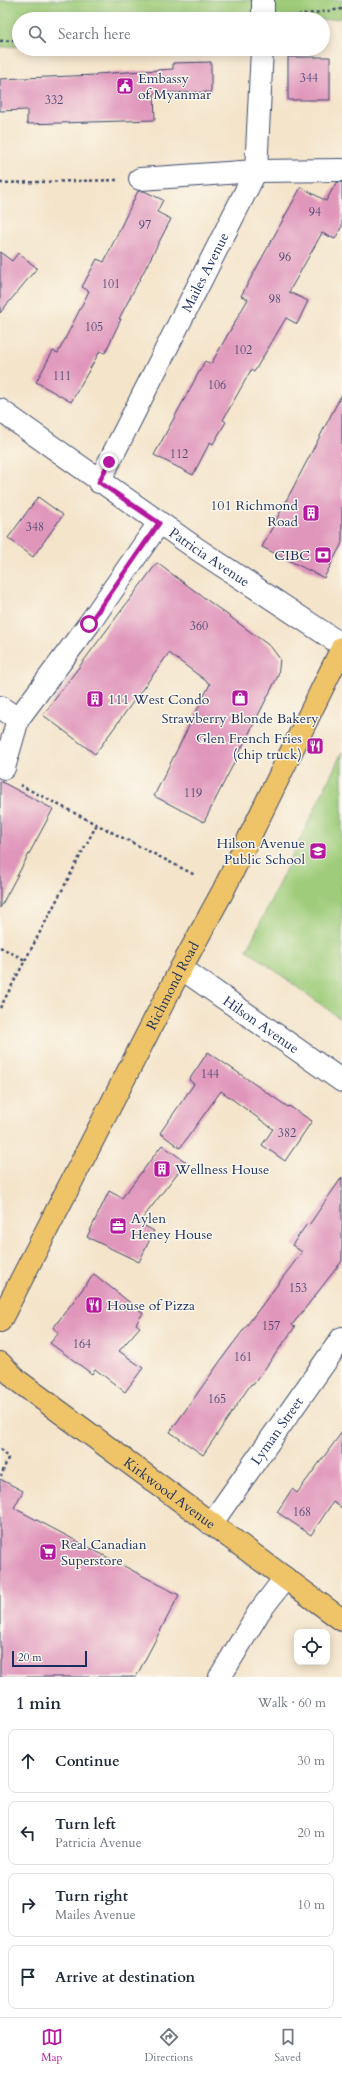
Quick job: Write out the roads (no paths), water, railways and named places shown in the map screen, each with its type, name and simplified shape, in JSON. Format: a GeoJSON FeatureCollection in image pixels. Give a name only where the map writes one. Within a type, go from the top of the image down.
{"type":"FeatureCollection","features":[{"type":"Feature","properties":{"kind":"main road","name":"Richmond Road"},"geometry":{"type":"LineString","coordinates":[[0,1321],[181,968],[223,891],[342,648]]}},
{"type":"Feature","properties":{"kind":"main road","name":"Kirkwood Avenue"},"geometry":{"type":"LineString","coordinates":[[0,1363],[18,1381],[342,1620]]}},
{"type":"Feature","properties":{"kind":"street"},"geometry":{"type":"LineString","coordinates":[[263,0],[270,12]]}},
{"type":"Feature","properties":{"kind":"street","name":"Mailes Avenue"},"geometry":{"type":"LineString","coordinates":[[99,482],[256,171],[262,56]]}},
{"type":"Feature","properties":{"kind":"street"},"geometry":{"type":"LineString","coordinates":[[140,179],[256,171],[342,170]]}},
{"type":"Feature","properties":{"kind":"street","name":"Patricia Avenue"},"geometry":{"type":"LineString","coordinates":[[0,410],[99,482],[342,645]]}},
{"type":"Feature","properties":{"kind":"street"},"geometry":{"type":"LineString","coordinates":[[4,768],[18,719],[89,624],[159,523]]}},
{"type":"Feature","properties":{"kind":"street"},"geometry":{"type":"LineString","coordinates":[[0,707],[18,719]]}},
{"type":"Feature","properties":{"kind":"street","name":"Hilson Avenue"},"geometry":{"type":"LineString","coordinates":[[181,968],[342,1081]]}},
{"type":"Feature","properties":{"kind":"street","name":"Lyman Street"},"geometry":{"type":"LineString","coordinates":[[210,1524],[342,1338]]}},
{"type":"Feature","properties":{"kind":"street"},"geometry":{"type":"LineString","coordinates":[[220,1677],[259,1612],[285,1578]]}},
{"type":"Feature","properties":{"kind":"place","name":"Embassy of Myanmar"},"geometry":{"type":"Point","coordinates":[125,86]}},
{"type":"Feature","properties":{"kind":"place","name":"101 Richmond Road"},"geometry":{"type":"Point","coordinates":[311,513]}},
{"type":"Feature","properties":{"kind":"place","name":"CIBC"},"geometry":{"type":"Point","coordinates":[323,555]}},
{"type":"Feature","properties":{"kind":"place","name":"Strawberry Blonde Bakery"},"geometry":{"type":"Point","coordinates":[240,698]}},
{"type":"Feature","properties":{"kind":"place","name":"111 West Condo"},"geometry":{"type":"Point","coordinates":[95,699]}},
{"type":"Feature","properties":{"kind":"place","name":"Glen French Fries (chip truck)"},"geometry":{"type":"Point","coordinates":[315,746]}},
{"type":"Feature","properties":{"kind":"place","name":"Hilson Avenue Public School"},"geometry":{"type":"Point","coordinates":[318,851]}},
{"type":"Feature","properties":{"kind":"place","name":"Wellness House"},"geometry":{"type":"Point","coordinates":[162,1169]}},
{"type":"Feature","properties":{"kind":"place","name":"Aylen Heney House"},"geometry":{"type":"Point","coordinates":[118,1226]}},
{"type":"Feature","properties":{"kind":"place","name":"House of Pizza"},"geometry":{"type":"Point","coordinates":[94,1305]}},
{"type":"Feature","properties":{"kind":"place","name":"Real Canadian Superstore"},"geometry":{"type":"Point","coordinates":[48,1552]}}]}
